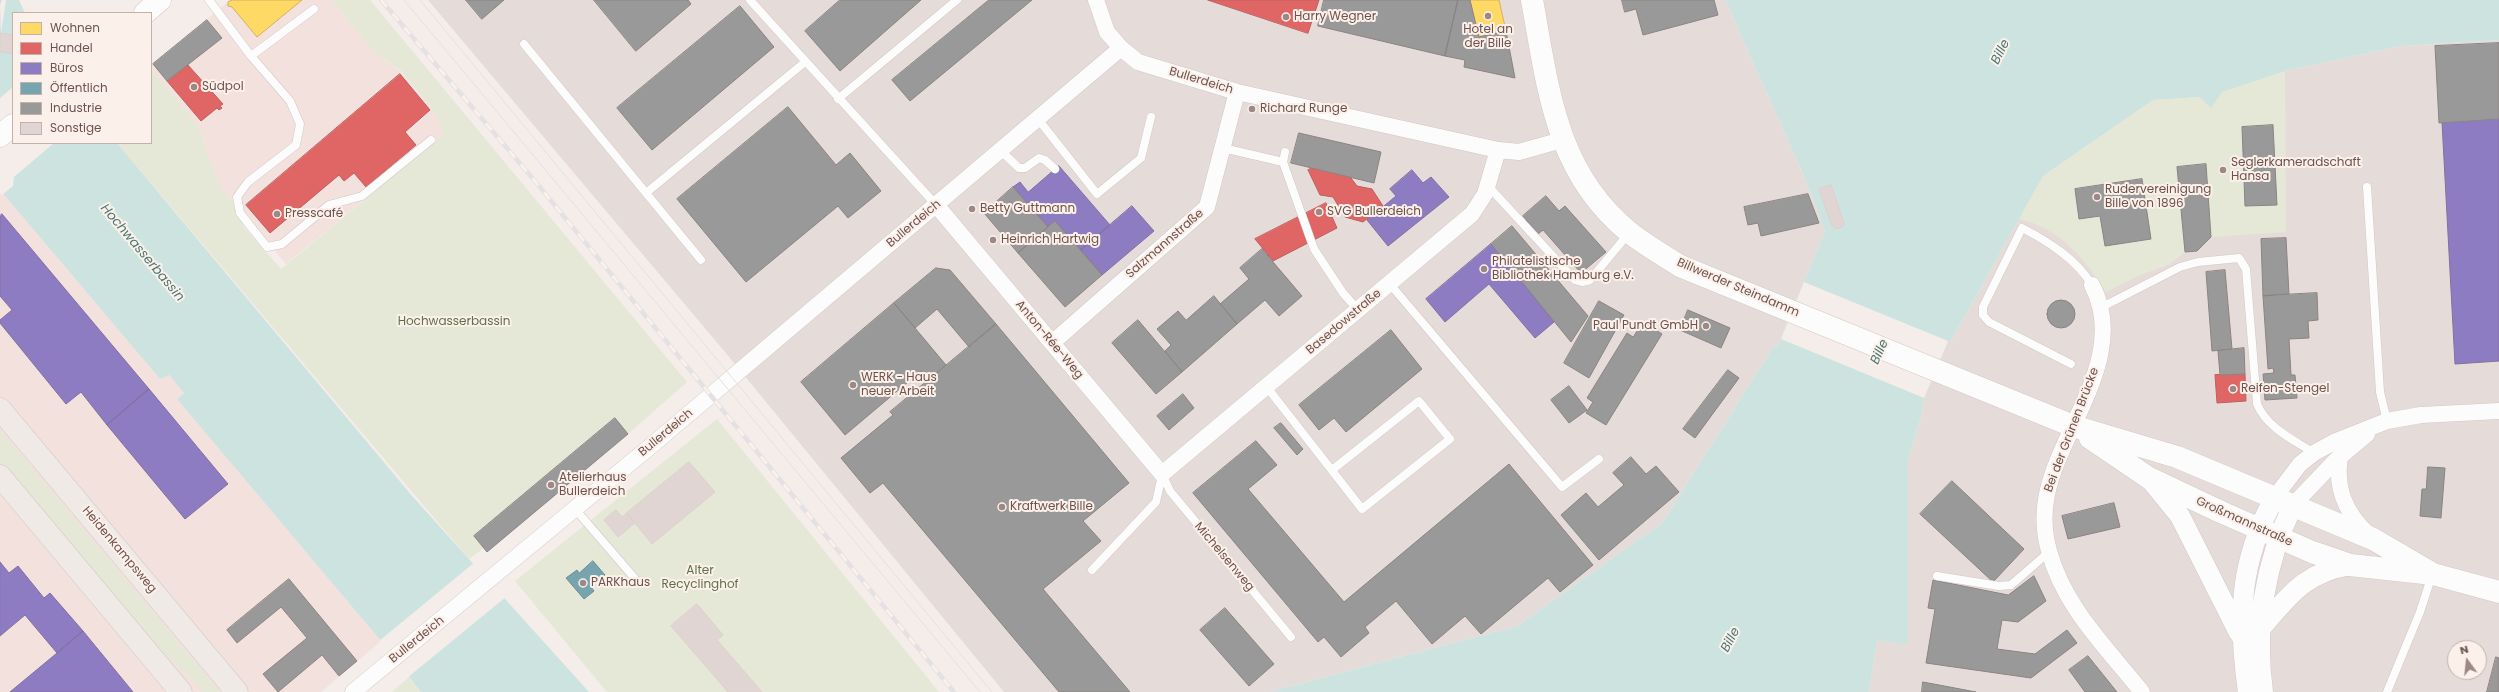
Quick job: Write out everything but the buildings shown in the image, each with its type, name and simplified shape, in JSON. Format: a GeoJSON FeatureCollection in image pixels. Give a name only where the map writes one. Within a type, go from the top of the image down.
{"type":"FeatureCollection","features":[{"type":"Feature","properties":{"kind":"main road"},"geometry":{"type":"LineString","coordinates":[[146,12],[160,0]]}},
{"type":"Feature","properties":{"kind":"main road","name":"Billwerder Steindamm"},"geometry":{"type":"LineString","coordinates":[[1532,0],[1549,92],[1562,140],[1580,176],[1605,207],[1629,232],[1680,266],[1936,370]]}},
{"type":"Feature","properties":{"kind":"main road"},"geometry":{"type":"LineString","coordinates":[[0,136],[12,126]]}},
{"type":"Feature","properties":{"kind":"main road","name":"Großmannstraße"},"geometry":{"type":"LineString","coordinates":[[1936,370],[2073,426],[2177,457],[2373,539],[2433,574]]}},
{"type":"Feature","properties":{"kind":"main road","name":"Heidenkampsweg"},"geometry":{"type":"LineString","coordinates":[[0,409],[237,692]]}},
{"type":"Feature","properties":{"kind":"main road","name":"Großmannstraße"},"geometry":{"type":"LineString","coordinates":[[2073,426],[2149,478],[2279,538],[2350,565],[2433,574],[2499,592]]}},
{"type":"Feature","properties":{"kind":"main road"},"geometry":{"type":"LineString","coordinates":[[0,476],[181,692]]}},
{"type":"Feature","properties":{"kind":"street"},"geometry":{"type":"LineString","coordinates":[[1096,0],[1107,32],[1121,48]]}},
{"type":"Feature","properties":{"kind":"street","name":"Bullerdeich"},"geometry":{"type":"LineString","coordinates":[[353,692],[575,510],[1121,48],[1138,62],[1237,92],[1498,150],[1519,152],[1562,140]]}},
{"type":"Feature","properties":{"kind":"street","name":"Salzmannstraße"},"geometry":{"type":"LineString","coordinates":[[1052,343],[1207,207],[1237,92]]}},
{"type":"Feature","properties":{"kind":"street","name":"Basedowstraße"},"geometry":{"type":"LineString","coordinates":[[1162,474],[1472,214],[1488,186],[1498,150]]}},
{"type":"Feature","properties":{"kind":"street","name":"Anton-Rée-Weg"},"geometry":{"type":"LineString","coordinates":[[936,206],[1162,474]]}},
{"type":"Feature","properties":{"kind":"street","name":"Bei der Grünen Brücke"},"geometry":{"type":"LineString","coordinates":[[2092,285],[2102,307],[2102,338],[2097,368],[2052,476],[2046,495],[2044,524],[2049,552],[2065,592],[2076,611],[2142,692]]}},
{"type":"Feature","properties":{"kind":"street"},"geometry":{"type":"LineString","coordinates":[[2263,692],[2260,629],[2263,598],[2279,538],[2284,501],[2300,464],[2314,453],[2334,442],[2386,421],[2421,415],[2499,411]]}},
{"type":"Feature","properties":{"kind":"street"},"geometry":{"type":"LineString","coordinates":[[2248,692],[2241,639],[2243,586],[2248,563],[2259,529],[2284,501],[2386,421]]}},
{"type":"Feature","properties":{"kind":"street"},"geometry":{"type":"LineString","coordinates":[[2340,456],[2338,475],[2342,500],[2358,525],[2373,539]]}},
{"type":"Feature","properties":{"kind":"street"},"geometry":{"type":"LineString","coordinates":[[2149,478],[2180,516],[2241,639]]}},
{"type":"Feature","properties":{"kind":"street"},"geometry":{"type":"LineString","coordinates":[[2260,629],[2298,586],[2316,574],[2350,565]]}},
{"type":"Feature","properties":{"kind":"lane"},"geometry":{"type":"LineString","coordinates":[[209,0],[251,56],[290,101],[300,124],[296,145],[248,182],[236,197],[240,213],[267,247],[282,244],[329,204],[362,196],[431,140]]}},
{"type":"Feature","properties":{"kind":"lane"},"geometry":{"type":"LineString","coordinates":[[750,0],[936,206]]}},
{"type":"Feature","properties":{"kind":"lane"},"geometry":{"type":"LineString","coordinates":[[838,99],[958,0]]}},
{"type":"Feature","properties":{"kind":"lane"},"geometry":{"type":"LineString","coordinates":[[251,56],[314,9]]}},
{"type":"Feature","properties":{"kind":"lane"},"geometry":{"type":"LineString","coordinates":[[524,44],[701,260]]}},
{"type":"Feature","properties":{"kind":"lane"},"geometry":{"type":"LineString","coordinates":[[646,193],[806,62]]}},
{"type":"Feature","properties":{"kind":"lane"},"geometry":{"type":"LineString","coordinates":[[1038,119],[1097,194],[1140,158],[1151,117]]}},
{"type":"Feature","properties":{"kind":"lane"},"geometry":{"type":"LineString","coordinates":[[1222,148],[1283,162]]}},
{"type":"Feature","properties":{"kind":"lane"},"geometry":{"type":"LineString","coordinates":[[1001,150],[1019,168],[1024,168],[1039,158],[1045,160],[1055,169]]}},
{"type":"Feature","properties":{"kind":"lane"},"geometry":{"type":"LineString","coordinates":[[1285,152],[1283,162],[1314,250],[1343,294],[1358,310]]}},
{"type":"Feature","properties":{"kind":"lane"},"geometry":{"type":"LineString","coordinates":[[1488,186],[1574,280],[1582,282],[1590,280],[1598,273],[1629,232]]}},
{"type":"Feature","properties":{"kind":"lane"},"geometry":{"type":"LineString","coordinates":[[2367,187],[2380,386],[2386,421]]}},
{"type":"Feature","properties":{"kind":"lane"},"geometry":{"type":"LineString","coordinates":[[2071,364],[1989,322],[1983,315],[1983,307],[2022,228],[2040,238],[2072,261],[2092,285]]}},
{"type":"Feature","properties":{"kind":"lane"},"geometry":{"type":"LineString","coordinates":[[2102,307],[2180,267],[2198,262],[2239,258],[2246,269],[2257,404],[2264,417],[2276,428],[2314,453]]}},
{"type":"Feature","properties":{"kind":"lane"},"geometry":{"type":"LineString","coordinates":[[1389,283],[1562,487],[1598,459]]}},
{"type":"Feature","properties":{"kind":"lane"},"geometry":{"type":"LineString","coordinates":[[1266,386],[1362,509],[1450,439],[1419,401],[1332,470]]}},
{"type":"Feature","properties":{"kind":"lane"},"geometry":{"type":"LineString","coordinates":[[1092,570],[1156,502],[1162,474]]}},
{"type":"Feature","properties":{"kind":"lane","name":"Michelsenweg"},"geometry":{"type":"LineString","coordinates":[[1162,474],[1170,491],[1291,637]]}},
{"type":"Feature","properties":{"kind":"lane"},"geometry":{"type":"LineString","coordinates":[[575,510],[637,581]]}},
{"type":"Feature","properties":{"kind":"lane"},"geometry":{"type":"LineString","coordinates":[[1937,576],[1999,586],[2011,585],[2049,552]]}},
{"type":"Feature","properties":{"kind":"lane"},"geometry":{"type":"LineString","coordinates":[[2387,692],[2420,612],[2433,574]]}},
{"type":"Feature","properties":{"kind":"shaded area"},"geometry":{"type":"Polygon","coordinates":[[[230,0],[331,0],[374,52],[400,71],[434,112],[444,134],[286,264],[220,186],[197,124],[152,70],[152,65],[230,0]]]}},
{"type":"Feature","properties":{"kind":"shaded area"},"geometry":{"type":"Polygon","coordinates":[[[428,0],[1725,0],[1806,181],[1825,231],[1777,347],[1774,346],[1662,523],[1517,626],[1269,692],[1004,692],[725,352],[428,0]]]}},
{"type":"Feature","properties":{"kind":"shaded area"},"geometry":{"type":"Polygon","coordinates":[[[2499,40],[2499,692],[1869,692],[1877,641],[1907,643],[1907,463],[1921,417],[1924,398],[1948,341],[1951,341],[2043,176],[2200,97],[2285,71],[2400,46],[2499,40]]]}},
{"type":"Feature","properties":{"kind":"shaded area"},"geometry":{"type":"Polygon","coordinates":[[[0,190],[160,379],[169,375],[184,393],[177,399],[381,641],[321,692],[0,692],[0,190]]]}},
{"type":"Feature","properties":{"kind":"green space","name":"Hochwasserbassin"},"geometry":{"type":"Polygon","coordinates":[[[331,0],[370,0],[687,382],[628,434],[474,536],[484,548],[469,559],[118,144],[152,144],[152,70],[197,124],[220,186],[244,214],[243,226],[281,269],[444,134],[434,112],[401,71],[374,52],[331,0]]]}},
{"type":"Feature","properties":{"kind":"green space"},"geometry":{"type":"Polygon","coordinates":[[[2285,71],[2286,232],[2211,237],[2197,251],[2185,252],[2170,264],[2138,276],[2106,292],[2089,268],[2070,246],[2047,230],[2019,219],[2043,176],[2153,100],[2200,97],[2285,71]]]}},
{"type":"Feature","properties":{"kind":"green space","name":"Alter Recyclinghof"},"geometry":{"type":"Polygon","coordinates":[[[717,419],[939,692],[607,692],[515,581],[717,419]]]}},
{"type":"Feature","properties":{"kind":"green space"},"geometry":{"type":"Polygon","coordinates":[[[0,430],[220,692],[203,692],[188,675],[137,629],[0,462],[0,430]]]}},
{"type":"Feature","properties":{"kind":"green space"},"geometry":{"type":"Polygon","coordinates":[[[409,677],[421,692],[392,692],[409,677]]]}},
{"type":"Feature","properties":{"kind":"water"},"geometry":{"type":"Polygon","coordinates":[[[0,0],[19,0],[25,12],[12,12],[12,144],[118,144],[413,497],[589,692],[421,692],[381,641],[177,399],[184,393],[169,375],[160,379],[0,190],[0,0]]]}},
{"type":"Feature","properties":{"kind":"water","name":"Bille"},"geometry":{"type":"Polygon","coordinates":[[[1725,0],[2499,0],[2499,40],[2400,46],[2285,71],[2222,92],[2211,108],[2200,97],[2153,100],[2043,176],[1951,341],[1948,341],[1924,398],[1921,417],[1907,463],[1907,644],[1877,641],[1869,692],[1269,692],[1517,626],[1662,523],[1774,346],[1777,347],[1825,231],[1806,181],[1725,0]]]}},
{"type":"Feature","properties":{"kind":"pier"},"geometry":{"type":"Polygon","coordinates":[[[2,0],[6,0],[1,33],[0,5],[2,0]]]}},
{"type":"Feature","properties":{"kind":"pier"},"geometry":{"type":"Polygon","coordinates":[[[12,88],[12,144],[53,144],[14,177],[13,186],[2,195],[0,193],[0,98],[12,88]]]}},
{"type":"Feature","properties":{"kind":"pier"},"geometry":{"type":"Polygon","coordinates":[[[1804,282],[1948,341],[1924,398],[1781,339],[1804,282]]]}},
{"type":"Feature","properties":{"kind":"pier"},"geometry":{"type":"Polygon","coordinates":[[[475,562],[506,597],[407,678],[379,641],[475,562]]]}},
{"type":"Feature","properties":{"kind":"tram line"},"geometry":{"type":"LineString","coordinates":[[404,0],[980,692]]}},
{"type":"Feature","properties":{"kind":"tram line"},"geometry":{"type":"LineString","coordinates":[[420,0],[992,692]]}},
{"type":"Feature","properties":{"kind":"railway"},"geometry":{"type":"LineString","coordinates":[[381,0],[534,180],[954,692]]}},
{"type":"Feature","properties":{"kind":"place","name":"Hotel an der Bille"},"geometry":{"type":"Point","coordinates":[1488,16]}},
{"type":"Feature","properties":{"kind":"place","name":"Harry Wegner"},"geometry":{"type":"Point","coordinates":[1286,17]}},
{"type":"Feature","properties":{"kind":"place","name":"Südpol"},"geometry":{"type":"Point","coordinates":[194,87]}},
{"type":"Feature","properties":{"kind":"place","name":"Richard Runge"},"geometry":{"type":"Point","coordinates":[1252,109]}},
{"type":"Feature","properties":{"kind":"place","name":"Seglerkameradschaft Hansa"},"geometry":{"type":"Point","coordinates":[2223,170]}},
{"type":"Feature","properties":{"kind":"place","name":"Rudervereinigung Bille von 1896"},"geometry":{"type":"Point","coordinates":[2097,197]}},
{"type":"Feature","properties":{"kind":"place","name":"Betty Guttmann"},"geometry":{"type":"Point","coordinates":[972,209]}},
{"type":"Feature","properties":{"kind":"place","name":"SVG Bullerdeich"},"geometry":{"type":"Point","coordinates":[1319,212]}},
{"type":"Feature","properties":{"kind":"place","name":"Presscafé"},"geometry":{"type":"Point","coordinates":[277,214]}},
{"type":"Feature","properties":{"kind":"place","name":"Heinrich Hartwig"},"geometry":{"type":"Point","coordinates":[993,240]}},
{"type":"Feature","properties":{"kind":"place","name":"Philatelistische Bibliothek Hamburg e.V."},"geometry":{"type":"Point","coordinates":[1484,269]}},
{"type":"Feature","properties":{"kind":"place","name":"Paul Pundt GmbH"},"geometry":{"type":"Point","coordinates":[1706,326]}},
{"type":"Feature","properties":{"kind":"place","name":"WERK - Haus neuer Arbeit"},"geometry":{"type":"Point","coordinates":[853,385]}},
{"type":"Feature","properties":{"kind":"place","name":"Reifen-Stengel"},"geometry":{"type":"Point","coordinates":[2233,389]}},
{"type":"Feature","properties":{"kind":"place","name":"Atelierhaus Bullerdeich"},"geometry":{"type":"Point","coordinates":[551,485]}},
{"type":"Feature","properties":{"kind":"place","name":"Kraftwerk Bille"},"geometry":{"type":"Point","coordinates":[1002,507]}},
{"type":"Feature","properties":{"kind":"place","name":"PARKhaus"},"geometry":{"type":"Point","coordinates":[583,583]}}]}
